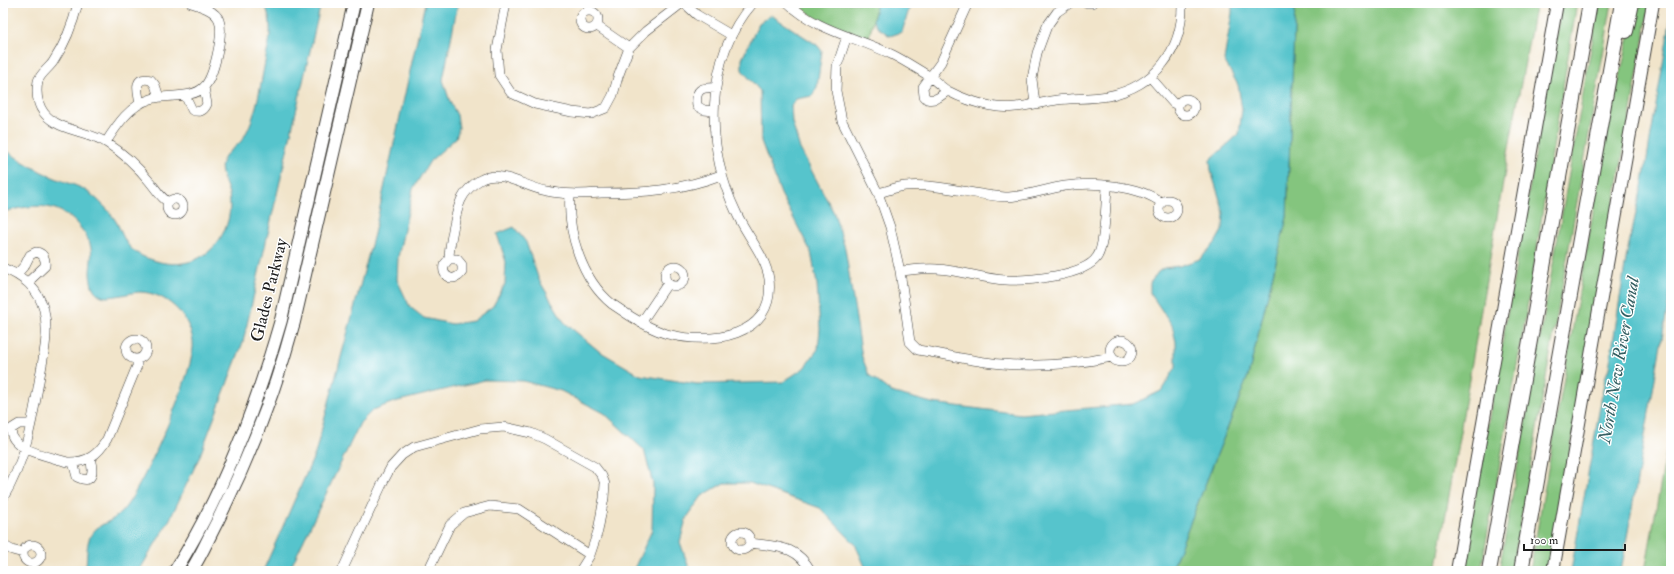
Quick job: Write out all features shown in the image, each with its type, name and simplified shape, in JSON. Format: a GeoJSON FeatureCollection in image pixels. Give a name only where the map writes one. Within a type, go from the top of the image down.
{"type":"FeatureCollection","features":[{"type":"Feature","properties":{"kind":"highway"},"geometry":{"type":"LineString","coordinates":[[1565,143],[1581,3]]}},
{"type":"Feature","properties":{"kind":"highway"},"geometry":{"type":"LineString","coordinates":[[1490,571],[1590,3]]}},
{"type":"Feature","properties":{"kind":"highway"},"geometry":{"type":"LineString","coordinates":[[1521,571],[1622,3]]}},
{"type":"Feature","properties":{"kind":"highway"},"geometry":{"type":"LineString","coordinates":[[1608,80],[1619,58],[1632,3]]}},
{"type":"Feature","properties":{"kind":"main road","name":"Glades Parkway"},"geometry":{"type":"LineString","coordinates":[[175,571],[224,479],[243,434],[267,368],[281,320],[354,3]]}},
{"type":"Feature","properties":{"kind":"main road","name":"Glades Parkway"},"geometry":{"type":"LineString","coordinates":[[191,571],[236,484],[256,438],[280,372],[294,322],[368,3]]}},
{"type":"Feature","properties":{"kind":"main road"},"geometry":{"type":"LineString","coordinates":[[1457,571],[1557,3]]}},
{"type":"Feature","properties":{"kind":"main road"},"geometry":{"type":"LineString","coordinates":[[1553,571],[1653,3]]}},
{"type":"Feature","properties":{"kind":"street"},"geometry":{"type":"LineString","coordinates":[[78,3],[74,21],[64,42],[53,61],[38,80],[37,99],[44,113],[58,125],[106,142],[129,160],[151,182],[161,198],[168,202]]}},
{"type":"Feature","properties":{"kind":"street"},"geometry":{"type":"LineString","coordinates":[[106,142],[119,121],[140,104],[159,97],[196,93],[204,87],[210,77],[221,34],[218,19],[208,10],[191,3]]}},
{"type":"Feature","properties":{"kind":"street"},"geometry":{"type":"LineString","coordinates":[[506,3],[497,50],[499,75],[511,92],[535,104],[572,112],[591,114],[606,108],[613,95],[629,48],[646,31],[683,3],[697,15],[731,35]]}},
{"type":"Feature","properties":{"kind":"street"},"geometry":{"type":"LineString","coordinates":[[570,194],[570,224],[575,246],[584,265],[596,286],[611,303],[641,323],[666,334],[696,338],[716,338],[732,335],[749,327],[763,315],[769,294],[769,278],[765,264],[736,212],[721,175],[715,139],[714,111],[716,88],[731,35],[753,3]]}},
{"type":"Feature","properties":{"kind":"street"},"geometry":{"type":"LineString","coordinates":[[788,3],[813,23],[874,46],[894,56],[930,77],[947,91],[971,101],[993,107],[1012,107],[1067,99],[1107,96],[1125,92],[1141,84],[1151,78],[1167,58],[1175,42],[1180,25],[1182,3]]}},
{"type":"Feature","properties":{"kind":"street"},"geometry":{"type":"LineString","coordinates":[[947,91],[936,99],[927,99],[924,96],[923,87],[936,71],[941,62],[968,3]]}},
{"type":"Feature","properties":{"kind":"street"},"geometry":{"type":"LineString","coordinates":[[1035,103],[1032,79],[1036,52],[1047,26],[1057,12],[1070,3]]}},
{"type":"Feature","properties":{"kind":"street"},"geometry":{"type":"LineString","coordinates":[[1087,3],[1092,3]]}},
{"type":"Feature","properties":{"kind":"street"},"geometry":{"type":"LineString","coordinates":[[597,26],[629,48]]}},
{"type":"Feature","properties":{"kind":"street"},"geometry":{"type":"LineString","coordinates":[[847,36],[837,66],[836,91],[842,121],[878,193],[890,226],[900,271],[910,342],[918,350],[1001,364],[1048,365],[1112,357]]}},
{"type":"Feature","properties":{"kind":"street"},"geometry":{"type":"LineString","coordinates":[[1151,78],[1173,103],[1178,105]]}},
{"type":"Feature","properties":{"kind":"street"},"geometry":{"type":"LineString","coordinates":[[140,104],[136,88],[138,82],[142,80],[151,80],[155,85],[159,97]]}},
{"type":"Feature","properties":{"kind":"street"},"geometry":{"type":"LineString","coordinates":[[185,95],[192,110],[200,111],[204,109],[207,104],[204,87]]}},
{"type":"Feature","properties":{"kind":"street"},"geometry":{"type":"LineString","coordinates":[[714,111],[704,110],[697,106],[696,97],[698,92],[705,87],[716,88]]}},
{"type":"Feature","properties":{"kind":"street"},"geometry":{"type":"LineString","coordinates":[[449,259],[449,250],[461,200],[469,189],[480,180],[493,177],[512,179],[546,191],[570,194],[638,193],[692,185],[721,175]]}},
{"type":"Feature","properties":{"kind":"street"},"geometry":{"type":"LineString","coordinates":[[878,193],[904,186],[927,186],[1005,197],[1024,195],[1064,186],[1089,184],[1138,191],[1155,197],[1162,203]]}},
{"type":"Feature","properties":{"kind":"street"},"geometry":{"type":"LineString","coordinates":[[900,271],[937,269],[1006,280],[1040,278],[1077,271],[1092,264],[1098,256],[1102,246],[1107,186]]}},
{"type":"Feature","properties":{"kind":"street"},"geometry":{"type":"LineString","coordinates":[[17,274],[25,265],[30,255],[36,252],[43,255],[45,258],[45,266],[28,282]]}},
{"type":"Feature","properties":{"kind":"street"},"geometry":{"type":"LineString","coordinates":[[3,268],[17,274],[28,282],[34,289],[43,309],[46,327],[45,346],[25,448],[17,471],[3,498]]}},
{"type":"Feature","properties":{"kind":"street"},"geometry":{"type":"LineString","coordinates":[[641,323],[668,283]]}},
{"type":"Feature","properties":{"kind":"street"},"geometry":{"type":"LineString","coordinates":[[30,424],[19,424],[11,429],[11,434],[14,441],[25,448],[73,462],[90,458],[101,450],[107,439],[137,366],[137,358]]}},
{"type":"Feature","properties":{"kind":"street"},"geometry":{"type":"LineString","coordinates":[[342,571],[383,482],[391,467],[402,455],[414,447],[492,427],[504,427],[531,433],[545,439],[595,467],[605,484],[605,491],[598,531],[590,555],[580,571]]}},
{"type":"Feature","properties":{"kind":"street"},"geometry":{"type":"LineString","coordinates":[[73,462],[77,477],[83,480],[88,479],[92,476],[93,471],[90,458]]}},
{"type":"Feature","properties":{"kind":"street"},"geometry":{"type":"LineString","coordinates":[[428,571],[450,524],[464,513],[490,506],[519,509],[590,555]]}},
{"type":"Feature","properties":{"kind":"street"},"geometry":{"type":"LineString","coordinates":[[751,543],[794,551],[805,561],[811,571]]}},
{"type":"Feature","properties":{"kind":"street"},"geometry":{"type":"LineString","coordinates":[[3,545],[23,554]]}},
{"type":"Feature","properties":{"kind":"green space"},"geometry":{"type":"Polygon","coordinates":[[[796,3],[877,3],[869,38],[814,17],[796,3]]]}},
{"type":"Feature","properties":{"kind":"green space"},"geometry":{"type":"Polygon","coordinates":[[[1295,3],[1536,3],[1510,142],[1436,571],[1171,571],[1248,376],[1287,217],[1295,3]]]}},
{"type":"Feature","properties":{"kind":"green space"},"geometry":{"type":"Polygon","coordinates":[[[1562,3],[1577,3],[1533,274],[1481,571],[1462,571],[1562,3]]]}},
{"type":"Feature","properties":{"kind":"green space"},"geometry":{"type":"Polygon","coordinates":[[[1599,3],[1612,3],[1512,571],[1499,571],[1599,3]]]}},
{"type":"Feature","properties":{"kind":"green space"},"geometry":{"type":"Polygon","coordinates":[[[1637,3],[1650,3],[1549,571],[1530,571],[1608,127],[1637,3]]]}},
{"type":"Feature","properties":{"kind":"green space"},"geometry":{"type":"Polygon","coordinates":[[[1671,425],[1671,571],[1645,571],[1671,425]]]}},
{"type":"Feature","properties":{"kind":"water"},"geometry":{"type":"Polygon","coordinates":[[[265,3],[321,3],[243,342],[199,458],[170,519],[139,571],[85,571],[88,543],[91,535],[99,526],[114,518],[125,508],[137,489],[158,447],[187,374],[192,354],[193,341],[187,322],[181,314],[175,307],[158,296],[139,292],[106,297],[96,292],[92,287],[90,277],[91,252],[88,239],[70,217],[61,211],[43,206],[34,206],[3,212],[3,148],[34,168],[80,188],[92,195],[111,214],[128,245],[139,254],[147,258],[173,264],[184,263],[204,255],[219,240],[227,225],[229,216],[230,198],[221,169],[223,159],[244,137],[252,120],[258,101],[270,35],[270,20],[265,3]]]}},
{"type":"Feature","properties":{"kind":"water"},"geometry":{"type":"Polygon","coordinates":[[[425,3],[458,3],[443,80],[450,102],[457,115],[459,128],[456,138],[430,161],[413,189],[398,257],[397,280],[410,307],[424,318],[452,324],[473,321],[493,306],[505,284],[506,262],[497,234],[514,227],[526,242],[539,280],[564,322],[599,351],[640,375],[697,384],[783,382],[804,368],[818,349],[820,329],[817,284],[811,252],[781,194],[761,141],[760,91],[742,70],[742,59],[759,23],[771,15],[817,45],[822,51],[817,87],[812,96],[796,99],[791,106],[792,122],[800,149],[834,213],[845,248],[862,357],[869,375],[891,392],[932,403],[1021,414],[1133,404],[1161,391],[1176,367],[1176,342],[1172,325],[1150,293],[1150,283],[1158,272],[1164,268],[1179,266],[1200,259],[1215,243],[1223,229],[1224,213],[1211,171],[1210,160],[1239,134],[1242,109],[1238,85],[1224,60],[1232,13],[1232,3],[1295,3],[1287,217],[1248,376],[1171,571],[867,571],[855,544],[820,508],[750,483],[724,483],[702,496],[686,519],[680,542],[690,571],[633,571],[652,530],[653,484],[644,450],[604,413],[561,391],[523,381],[485,380],[394,402],[373,410],[360,423],[289,571],[263,571],[315,454],[374,234],[425,3]]]}},
{"type":"Feature","properties":{"kind":"water"},"geometry":{"type":"Polygon","coordinates":[[[877,3],[911,3],[902,32],[890,36],[877,27],[873,21],[877,3]]]}},
{"type":"Feature","properties":{"kind":"water","name":"North New River Canal"},"geometry":{"type":"Polygon","coordinates":[[[1671,16],[1671,288],[1621,571],[1571,571],[1605,378],[1609,368],[1627,253],[1643,182],[1671,16]]]}}]}
